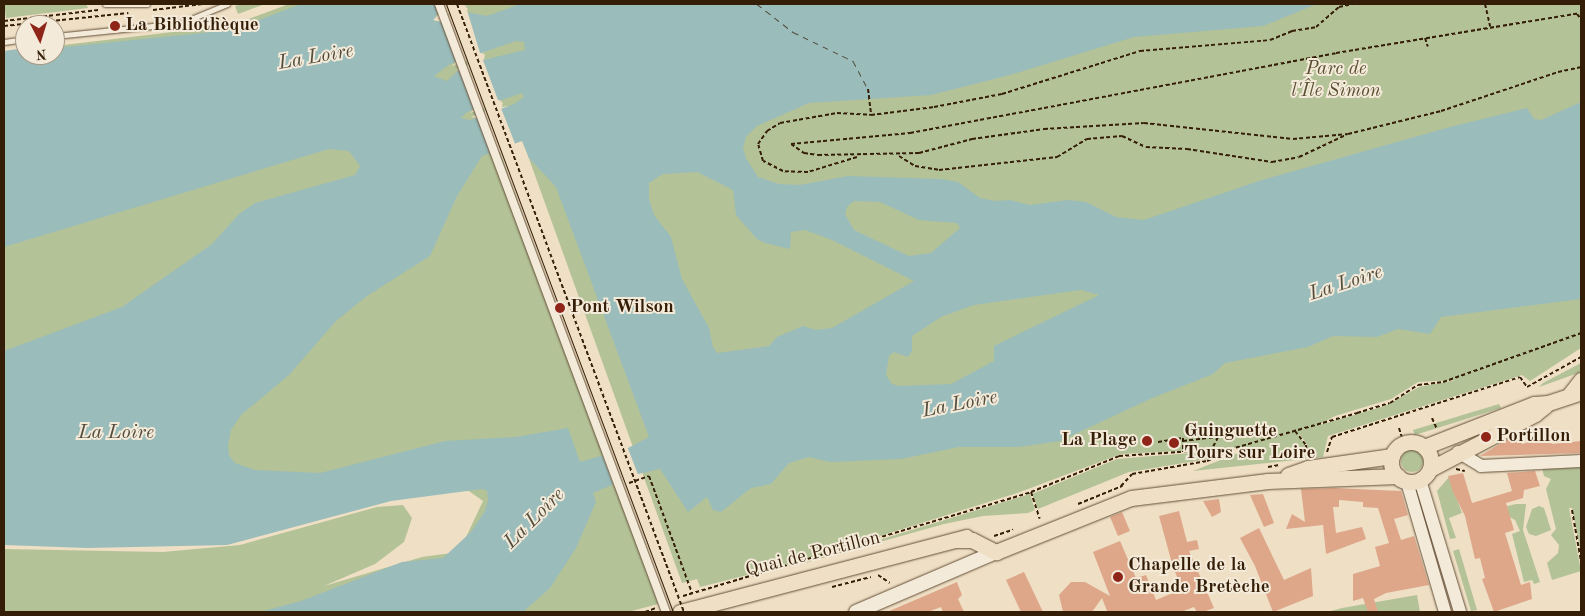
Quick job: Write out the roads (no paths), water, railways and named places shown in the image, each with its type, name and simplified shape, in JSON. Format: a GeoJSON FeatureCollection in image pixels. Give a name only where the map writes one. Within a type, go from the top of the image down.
{"type":"FeatureCollection","features":[{"type":"Feature","properties":{"kind":"main road"},"geometry":{"type":"LineString","coordinates":[[1576,393],[1581,380]]}},
{"type":"Feature","properties":{"kind":"main road","name":"Quai de Portillon"},"geometry":{"type":"LineString","coordinates":[[1424,447],[1576,393]]}},
{"type":"Feature","properties":{"kind":"main road","name":"Quai de Portillon"},"geometry":{"type":"LineString","coordinates":[[856,612],[1026,539],[1131,498],[1268,481],[1414,477],[1458,452],[1535,414],[1541,404]]}},
{"type":"Feature","properties":{"kind":"main road"},"geometry":{"type":"LineString","coordinates":[[1412,442],[1424,447],[1431,457],[1414,477],[1392,467],[1392,456],[1404,444],[1412,442]]}},
{"type":"Feature","properties":{"kind":"main road","name":"Quai de Portillon"},"geometry":{"type":"LineString","coordinates":[[1268,481],[1308,468],[1392,456]]}},
{"type":"Feature","properties":{"kind":"main road","name":"Quai de Portillon"},"geometry":{"type":"LineString","coordinates":[[678,606],[956,540],[974,534],[996,542],[1026,539]]}},
{"type":"Feature","properties":{"kind":"main road","name":"Quai de Portillon"},"geometry":{"type":"LineString","coordinates":[[956,540],[972,540],[996,552]]}},
{"type":"Feature","properties":{"kind":"street"},"geometry":{"type":"LineString","coordinates":[[439,4],[663,609]]}},
{"type":"Feature","properties":{"kind":"street"},"geometry":{"type":"LineString","coordinates":[[1458,452],[1481,466],[1581,461]]}},
{"type":"Feature","properties":{"kind":"street"},"geometry":{"type":"LineString","coordinates":[[1414,477],[1445,612]]}},
{"type":"Feature","properties":{"kind":"street"},"geometry":{"type":"LineString","coordinates":[[1414,477],[1460,612]]}},
{"type":"Feature","properties":{"kind":"lane"},"geometry":{"type":"LineString","coordinates":[[107,4],[147,4]]}},
{"type":"Feature","properties":{"kind":"lane"},"geometry":{"type":"LineString","coordinates":[[65,35],[181,23],[227,4]]}},
{"type":"Feature","properties":{"kind":"water","name":"La Loire"},"geometry":{"type":"Polygon","coordinates":[[[301,4],[469,4],[436,15],[435,22],[466,12],[487,16],[520,4],[1317,4],[1263,26],[1134,37],[1010,75],[931,95],[809,103],[757,126],[746,137],[743,148],[746,158],[758,177],[779,184],[800,185],[848,176],[941,179],[958,182],[980,198],[995,201],[1010,200],[1030,205],[1068,200],[1086,202],[1116,217],[1144,220],[1262,180],[1450,127],[1527,108],[1534,119],[1541,120],[1581,102],[1581,299],[1441,317],[1430,334],[1398,329],[1377,337],[1333,336],[1308,347],[1225,363],[1213,374],[1150,399],[1060,441],[1019,447],[959,447],[901,459],[830,462],[809,457],[789,463],[771,484],[751,488],[721,512],[713,510],[707,497],[688,512],[660,469],[638,474],[593,493],[596,502],[576,548],[550,588],[523,612],[260,612],[301,601],[402,562],[443,558],[471,532],[485,511],[488,500],[487,491],[482,489],[391,501],[227,545],[87,548],[4,545],[4,351],[122,307],[212,244],[239,214],[255,203],[355,175],[360,166],[349,151],[329,149],[4,247],[4,51],[15,49],[15,65],[65,65],[65,47],[232,30],[301,4]],[[516,41],[450,64],[434,76],[447,81],[459,70],[483,60],[525,50],[524,42],[516,41]],[[522,93],[467,112],[461,118],[470,120],[514,104],[524,97],[522,93]],[[522,141],[482,156],[457,196],[430,256],[367,296],[336,321],[289,375],[241,415],[231,430],[228,445],[229,455],[235,463],[255,470],[320,473],[445,441],[516,437],[568,428],[580,462],[628,448],[649,437],[556,187],[529,158],[522,141]],[[697,172],[663,174],[649,183],[649,199],[654,215],[671,237],[682,279],[709,328],[713,347],[717,353],[769,346],[777,337],[803,326],[816,330],[832,328],[914,281],[832,240],[805,230],[791,232],[790,249],[765,243],[757,239],[736,215],[733,190],[697,172]],[[854,201],[847,207],[845,214],[854,230],[909,256],[931,253],[960,228],[957,223],[919,220],[880,202],[854,201]],[[1081,290],[974,305],[941,317],[912,336],[912,351],[908,357],[894,352],[889,356],[886,375],[892,384],[899,386],[951,384],[994,361],[994,346],[1099,295],[1081,290]]]}},
{"type":"Feature","properties":{"kind":"tram line"},"geometry":{"type":"LineString","coordinates":[[446,4],[673,612]]}},
{"type":"Feature","properties":{"kind":"place","name":"La Bibliothèque"},"geometry":{"type":"Point","coordinates":[115,26]}},
{"type":"Feature","properties":{"kind":"place","name":"Pont Wilson"},"geometry":{"type":"Point","coordinates":[560,308]}},
{"type":"Feature","properties":{"kind":"place","name":"Portillon"},"geometry":{"type":"Point","coordinates":[1486,437]}},
{"type":"Feature","properties":{"kind":"place","name":"La Plage"},"geometry":{"type":"Point","coordinates":[1147,441]}},
{"type":"Feature","properties":{"kind":"place","name":"Guinguette Tours sur Loire"},"geometry":{"type":"Point","coordinates":[1174,443]}},
{"type":"Feature","properties":{"kind":"place","name":"Chapelle de la Grande Bretèche"},"geometry":{"type":"Point","coordinates":[1118,577]}},
{"type":"Feature","properties":{"kind":"park label","name":"Parc de l'Île Simon"},"geometry":{"type":"Point","coordinates":[1336,81]}}]}
